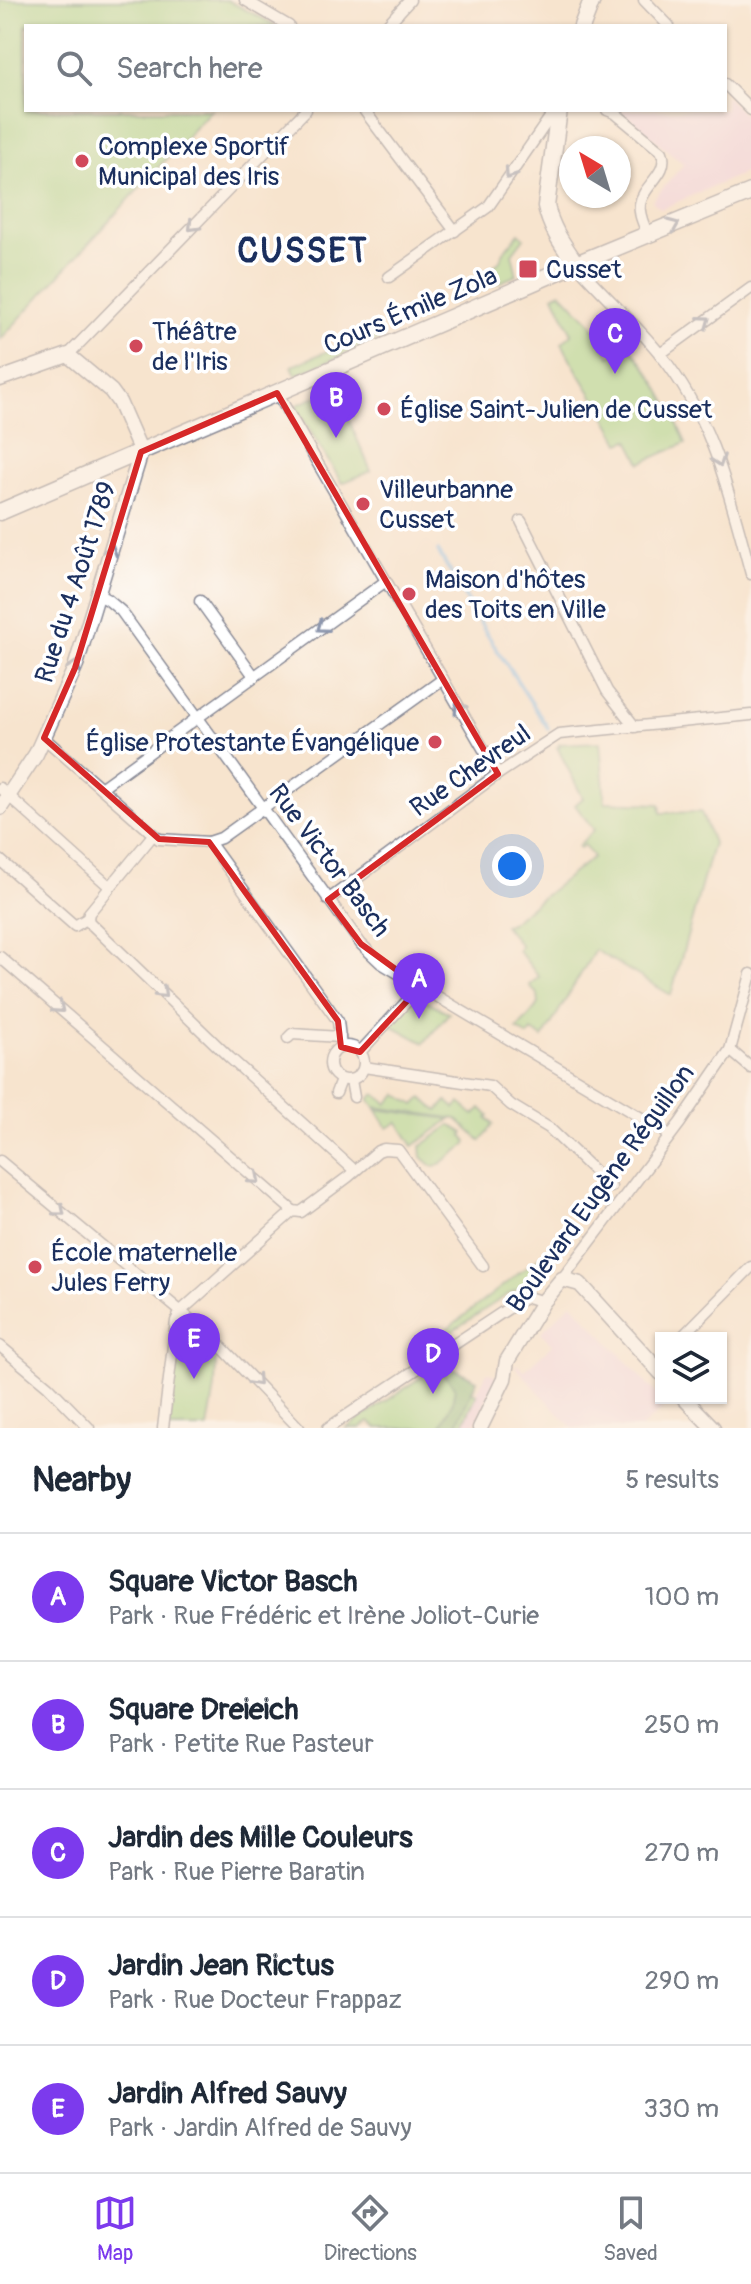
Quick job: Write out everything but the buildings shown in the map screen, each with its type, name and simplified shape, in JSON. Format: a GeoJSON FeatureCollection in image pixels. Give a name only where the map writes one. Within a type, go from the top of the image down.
{"type":"FeatureCollection","features":[{"type":"Feature","properties":{"kind":"main road"},"geometry":{"type":"LineString","coordinates":[[583,24],[592,0]]}},
{"type":"Feature","properties":{"kind":"main road"},"geometry":{"type":"LineString","coordinates":[[557,112],[546,206],[553,229],[576,264]]}},
{"type":"Feature","properties":{"kind":"main road","name":"Cours Émile Zola"},"geometry":{"type":"LineString","coordinates":[[0,512],[751,192]]}},
{"type":"Feature","properties":{"kind":"main road"},"geometry":{"type":"LineString","coordinates":[[0,379],[68,355],[111,391],[141,452]]}},
{"type":"Feature","properties":{"kind":"main road","name":"Rue du 4 Août 1789"},"geometry":{"type":"LineString","coordinates":[[0,808],[5,792],[44,738],[75,668],[141,452]]}},
{"type":"Feature","properties":{"kind":"main road"},"geometry":{"type":"LineString","coordinates":[[562,1279],[580,1284],[655,1362]]}},
{"type":"Feature","properties":{"kind":"main road","name":"Boulevard Eugène Réguillon"},"geometry":{"type":"LineString","coordinates":[[480,1428],[504,1379],[507,1361],[543,1302],[562,1279]]}},
{"type":"Feature","properties":{"kind":"main road"},"geometry":{"type":"LineString","coordinates":[[690,1404],[713,1428]]}},
{"type":"Feature","properties":{"kind":"street"},"geometry":{"type":"LineString","coordinates":[[245,0],[286,24]]}},
{"type":"Feature","properties":{"kind":"street"},"geometry":{"type":"LineString","coordinates":[[388,24],[410,0]]}},
{"type":"Feature","properties":{"kind":"street"},"geometry":{"type":"LineString","coordinates":[[644,0],[667,24]]}},
{"type":"Feature","properties":{"kind":"street"},"geometry":{"type":"LineString","coordinates":[[727,86],[751,110]]}},
{"type":"Feature","properties":{"kind":"street"},"geometry":{"type":"LineString","coordinates":[[68,355],[304,112]]}},
{"type":"Feature","properties":{"kind":"street"},"geometry":{"type":"LineString","coordinates":[[366,112],[455,231]]}},
{"type":"Feature","properties":{"kind":"street"},"geometry":{"type":"LineString","coordinates":[[389,277],[488,207],[556,112]]}},
{"type":"Feature","properties":{"kind":"street"},"geometry":{"type":"LineString","coordinates":[[612,112],[662,152],[662,168],[640,204],[648,236]]}},
{"type":"Feature","properties":{"kind":"street"},"geometry":{"type":"LineString","coordinates":[[576,264],[660,354],[688,396],[719,456],[751,574]]}},
{"type":"Feature","properties":{"kind":"street"},"geometry":{"type":"LineString","coordinates":[[660,354],[751,288]]}},
{"type":"Feature","properties":{"kind":"street"},"geometry":{"type":"LineString","coordinates":[[277,393],[498,774]]}},
{"type":"Feature","properties":{"kind":"street"},"geometry":{"type":"LineString","coordinates":[[521,521],[607,691],[635,727]]}},
{"type":"Feature","properties":{"kind":"street"},"geometry":{"type":"LineString","coordinates":[[102,787],[386,581]]}},
{"type":"Feature","properties":{"kind":"street","name":"Rue Victor Basch"},"geometry":{"type":"LineString","coordinates":[[97,594],[121,611],[328,900],[361,944],[381,963],[670,1135]]}},
{"type":"Feature","properties":{"kind":"street"},"geometry":{"type":"LineString","coordinates":[[200,601],[254,676]]}},
{"type":"Feature","properties":{"kind":"street"},"geometry":{"type":"LineString","coordinates":[[44,738],[159,839],[209,842],[221,838],[443,679]]}},
{"type":"Feature","properties":{"kind":"street","name":"Rue Chevreul"},"geometry":{"type":"LineString","coordinates":[[328,900],[498,774],[559,734],[751,715]]}},
{"type":"Feature","properties":{"kind":"street"},"geometry":{"type":"LineString","coordinates":[[5,792],[110,887]]}},
{"type":"Feature","properties":{"kind":"street"},"geometry":{"type":"LineString","coordinates":[[0,860],[75,926],[88,918],[153,835]]}},
{"type":"Feature","properties":{"kind":"street"},"geometry":{"type":"LineString","coordinates":[[209,842],[338,1021],[341,1042],[331,1057],[327,1074],[490,1086],[511,1105],[549,1128],[611,1187]]}},
{"type":"Feature","properties":{"kind":"street"},"geometry":{"type":"LineString","coordinates":[[88,918],[230,1058],[354,1170]]}},
{"type":"Feature","properties":{"kind":"street"},"geometry":{"type":"LineString","coordinates":[[0,957],[293,1211],[301,1212],[378,1151],[398,1150],[483,1266]]}},
{"type":"Feature","properties":{"kind":"street","name":"Boulevard Eugène Réguillon"},"geometry":{"type":"LineString","coordinates":[[562,1279],[730,1050],[751,974]]}},
{"type":"Feature","properties":{"kind":"street"},"geometry":{"type":"LineString","coordinates":[[354,1097],[360,1052],[420,987]]}},
{"type":"Feature","properties":{"kind":"street"},"geometry":{"type":"LineString","coordinates":[[288,1038],[292,1034],[341,1042],[360,1052]]}},
{"type":"Feature","properties":{"kind":"street"},"geometry":{"type":"LineString","coordinates":[[730,1050],[751,1068]]}},
{"type":"Feature","properties":{"kind":"street"},"geometry":{"type":"LineString","coordinates":[[336,1093],[356,1077]]}},
{"type":"Feature","properties":{"kind":"street"},"geometry":{"type":"LineString","coordinates":[[0,1161],[181,1311],[245,1369],[299,1428]]}},
{"type":"Feature","properties":{"kind":"street"},"geometry":{"type":"LineString","coordinates":[[163,1428],[176,1321],[181,1311],[293,1211]]}},
{"type":"Feature","properties":{"kind":"street"},"geometry":{"type":"LineString","coordinates":[[687,1332],[751,1267]]}},
{"type":"Feature","properties":{"kind":"street"},"geometry":{"type":"LineString","coordinates":[[328,1428],[518,1302],[528,1297],[543,1302]]}},
{"type":"Feature","properties":{"kind":"street"},"geometry":{"type":"LineString","coordinates":[[0,1346],[48,1386],[89,1428]]}},
{"type":"Feature","properties":{"kind":"highlighted area"},"geometry":{"type":"Polygon","coordinates":[[[277,393],[498,774],[328,900],[361,944],[420,987],[360,1052],[341,1047],[338,1021],[209,842],[159,839],[44,738],[75,668],[141,452],[277,393]]]}},
{"type":"Feature","properties":{"kind":"shaded area"},"geometry":{"type":"Polygon","coordinates":[[[727,97],[751,122],[751,170],[661,209],[652,201],[684,164],[621,112],[727,112],[727,97]]]}},
{"type":"Feature","properties":{"kind":"shaded area"},"geometry":{"type":"Polygon","coordinates":[[[572,1303],[655,1392],[655,1404],[667,1405],[641,1428],[572,1428],[515,1366],[524,1371],[552,1345],[541,1332],[572,1303]]]}},
{"type":"Feature","properties":{"kind":"shaded area"},"geometry":{"type":"Polygon","coordinates":[[[487,1372],[497,1377],[473,1428],[461,1428],[487,1372]]]}},
{"type":"Feature","properties":{"kind":"green space","name":"Complexe Sportif Municipal des Iris"},"geometry":{"type":"Polygon","coordinates":[[[0,0],[227,0],[273,24],[24,24],[24,112],[209,112],[0,340],[0,36],[4,31],[0,26],[0,0]]]}},
{"type":"Feature","properties":{"kind":"green space"},"geometry":{"type":"Polygon","coordinates":[[[519,233],[524,238],[512,254],[517,275],[455,302],[453,296],[499,262],[519,233]]]}},
{"type":"Feature","properties":{"kind":"green space"},"geometry":{"type":"Polygon","coordinates":[[[561,292],[590,322],[610,356],[627,344],[637,355],[661,391],[686,443],[641,463],[629,440],[620,443],[562,343],[572,334],[554,295],[561,292]]]}},
{"type":"Feature","properties":{"kind":"green space"},"geometry":{"type":"Polygon","coordinates":[[[377,330],[381,339],[296,375],[292,366],[377,330]]]}},
{"type":"Feature","properties":{"kind":"green space"},"geometry":{"type":"Polygon","coordinates":[[[335,388],[371,471],[342,483],[295,406],[335,388]]]}},
{"type":"Feature","properties":{"kind":"green space"},"geometry":{"type":"Polygon","coordinates":[[[600,742],[605,802],[660,804],[661,813],[701,812],[713,843],[671,995],[595,950],[543,1038],[532,1031],[528,1036],[517,1029],[539,1004],[538,995],[529,985],[539,977],[504,925],[593,857],[584,845],[578,846],[594,830],[575,805],[583,798],[557,747],[560,747],[559,744],[600,742]]]}},
{"type":"Feature","properties":{"kind":"green space"},"geometry":{"type":"Polygon","coordinates":[[[416,995],[449,1013],[424,1043],[389,1024],[416,995]]]}},
{"type":"Feature","properties":{"kind":"green space"},"geometry":{"type":"Polygon","coordinates":[[[375,1094],[388,1104],[397,1094],[415,1105],[422,1098],[438,1111],[447,1101],[455,1108],[460,1103],[474,1115],[481,1108],[493,1124],[481,1141],[457,1119],[375,1107],[369,1099],[375,1094]]]}},
{"type":"Feature","properties":{"kind":"green space"},"geometry":{"type":"Polygon","coordinates":[[[376,1109],[451,1119],[413,1146],[398,1122],[388,1128],[376,1109]]]}},
{"type":"Feature","properties":{"kind":"green space"},"geometry":{"type":"Polygon","coordinates":[[[451,1125],[464,1133],[466,1145],[436,1167],[432,1166],[422,1157],[421,1146],[451,1125]]]}},
{"type":"Feature","properties":{"kind":"green space"},"geometry":{"type":"Polygon","coordinates":[[[554,1246],[558,1251],[532,1282],[432,1344],[434,1339],[554,1246]]]}},
{"type":"Feature","properties":{"kind":"green space"},"geometry":{"type":"Polygon","coordinates":[[[178,1321],[216,1351],[215,1388],[208,1428],[169,1428],[178,1321]]]}},
{"type":"Feature","properties":{"kind":"green space"},"geometry":{"type":"Polygon","coordinates":[[[442,1363],[477,1380],[472,1392],[477,1394],[461,1428],[377,1428],[369,1422],[360,1428],[347,1428],[442,1363]]]}},
{"type":"Feature","properties":{"kind":"green space"},"geometry":{"type":"Polygon","coordinates":[[[442,1363],[477,1380],[455,1428],[440,1428],[452,1404],[455,1387],[445,1375],[432,1377],[427,1373],[442,1363]]]}},
{"type":"Feature","properties":{"kind":"waterway"},"geometry":{"type":"LineString","coordinates":[[438,551],[548,728]]}},
{"type":"Feature","properties":{"kind":"place","name":"Complexe Sportif Municipal des Iris"},"geometry":{"type":"Point","coordinates":[82,161]}},
{"type":"Feature","properties":{"kind":"place","name":"Cusset"},"geometry":{"type":"Point","coordinates":[528,269]}},
{"type":"Feature","properties":{"kind":"place","name":"Théâtre de l'Iris"},"geometry":{"type":"Point","coordinates":[136,346]}},
{"type":"Feature","properties":{"kind":"place","name":"Jardin des Mille Couleurs"},"geometry":{"type":"Point","coordinates":[615,374]}},
{"type":"Feature","properties":{"kind":"place","name":"Église Saint-Julien de Cusset"},"geometry":{"type":"Point","coordinates":[384,409]}},
{"type":"Feature","properties":{"kind":"place","name":"Square Dreieich"},"geometry":{"type":"Point","coordinates":[336,438]}},
{"type":"Feature","properties":{"kind":"place","name":"Villeurbanne Cusset"},"geometry":{"type":"Point","coordinates":[363,504]}},
{"type":"Feature","properties":{"kind":"place","name":"Maison d'hôtes des Toits en Ville"},"geometry":{"type":"Point","coordinates":[409,594]}},
{"type":"Feature","properties":{"kind":"place","name":"Église Protestante Évangélique"},"geometry":{"type":"Point","coordinates":[435,742]}},
{"type":"Feature","properties":{"kind":"place","name":"Square Victor Basch"},"geometry":{"type":"Point","coordinates":[419,1019]}},
{"type":"Feature","properties":{"kind":"place","name":"École maternelle Jules Ferry"},"geometry":{"type":"Point","coordinates":[35,1267]}},
{"type":"Feature","properties":{"kind":"place","name":"Jardin Alfred Sauvy"},"geometry":{"type":"Point","coordinates":[194,1379]}},
{"type":"Feature","properties":{"kind":"place","name":"Jardin Jean Rictus"},"geometry":{"type":"Point","coordinates":[433,1394]}},
{"type":"Feature","properties":{"kind":"district","name":"CUSSET"},"geometry":{"type":"Point","coordinates":[303,250]}}]}
